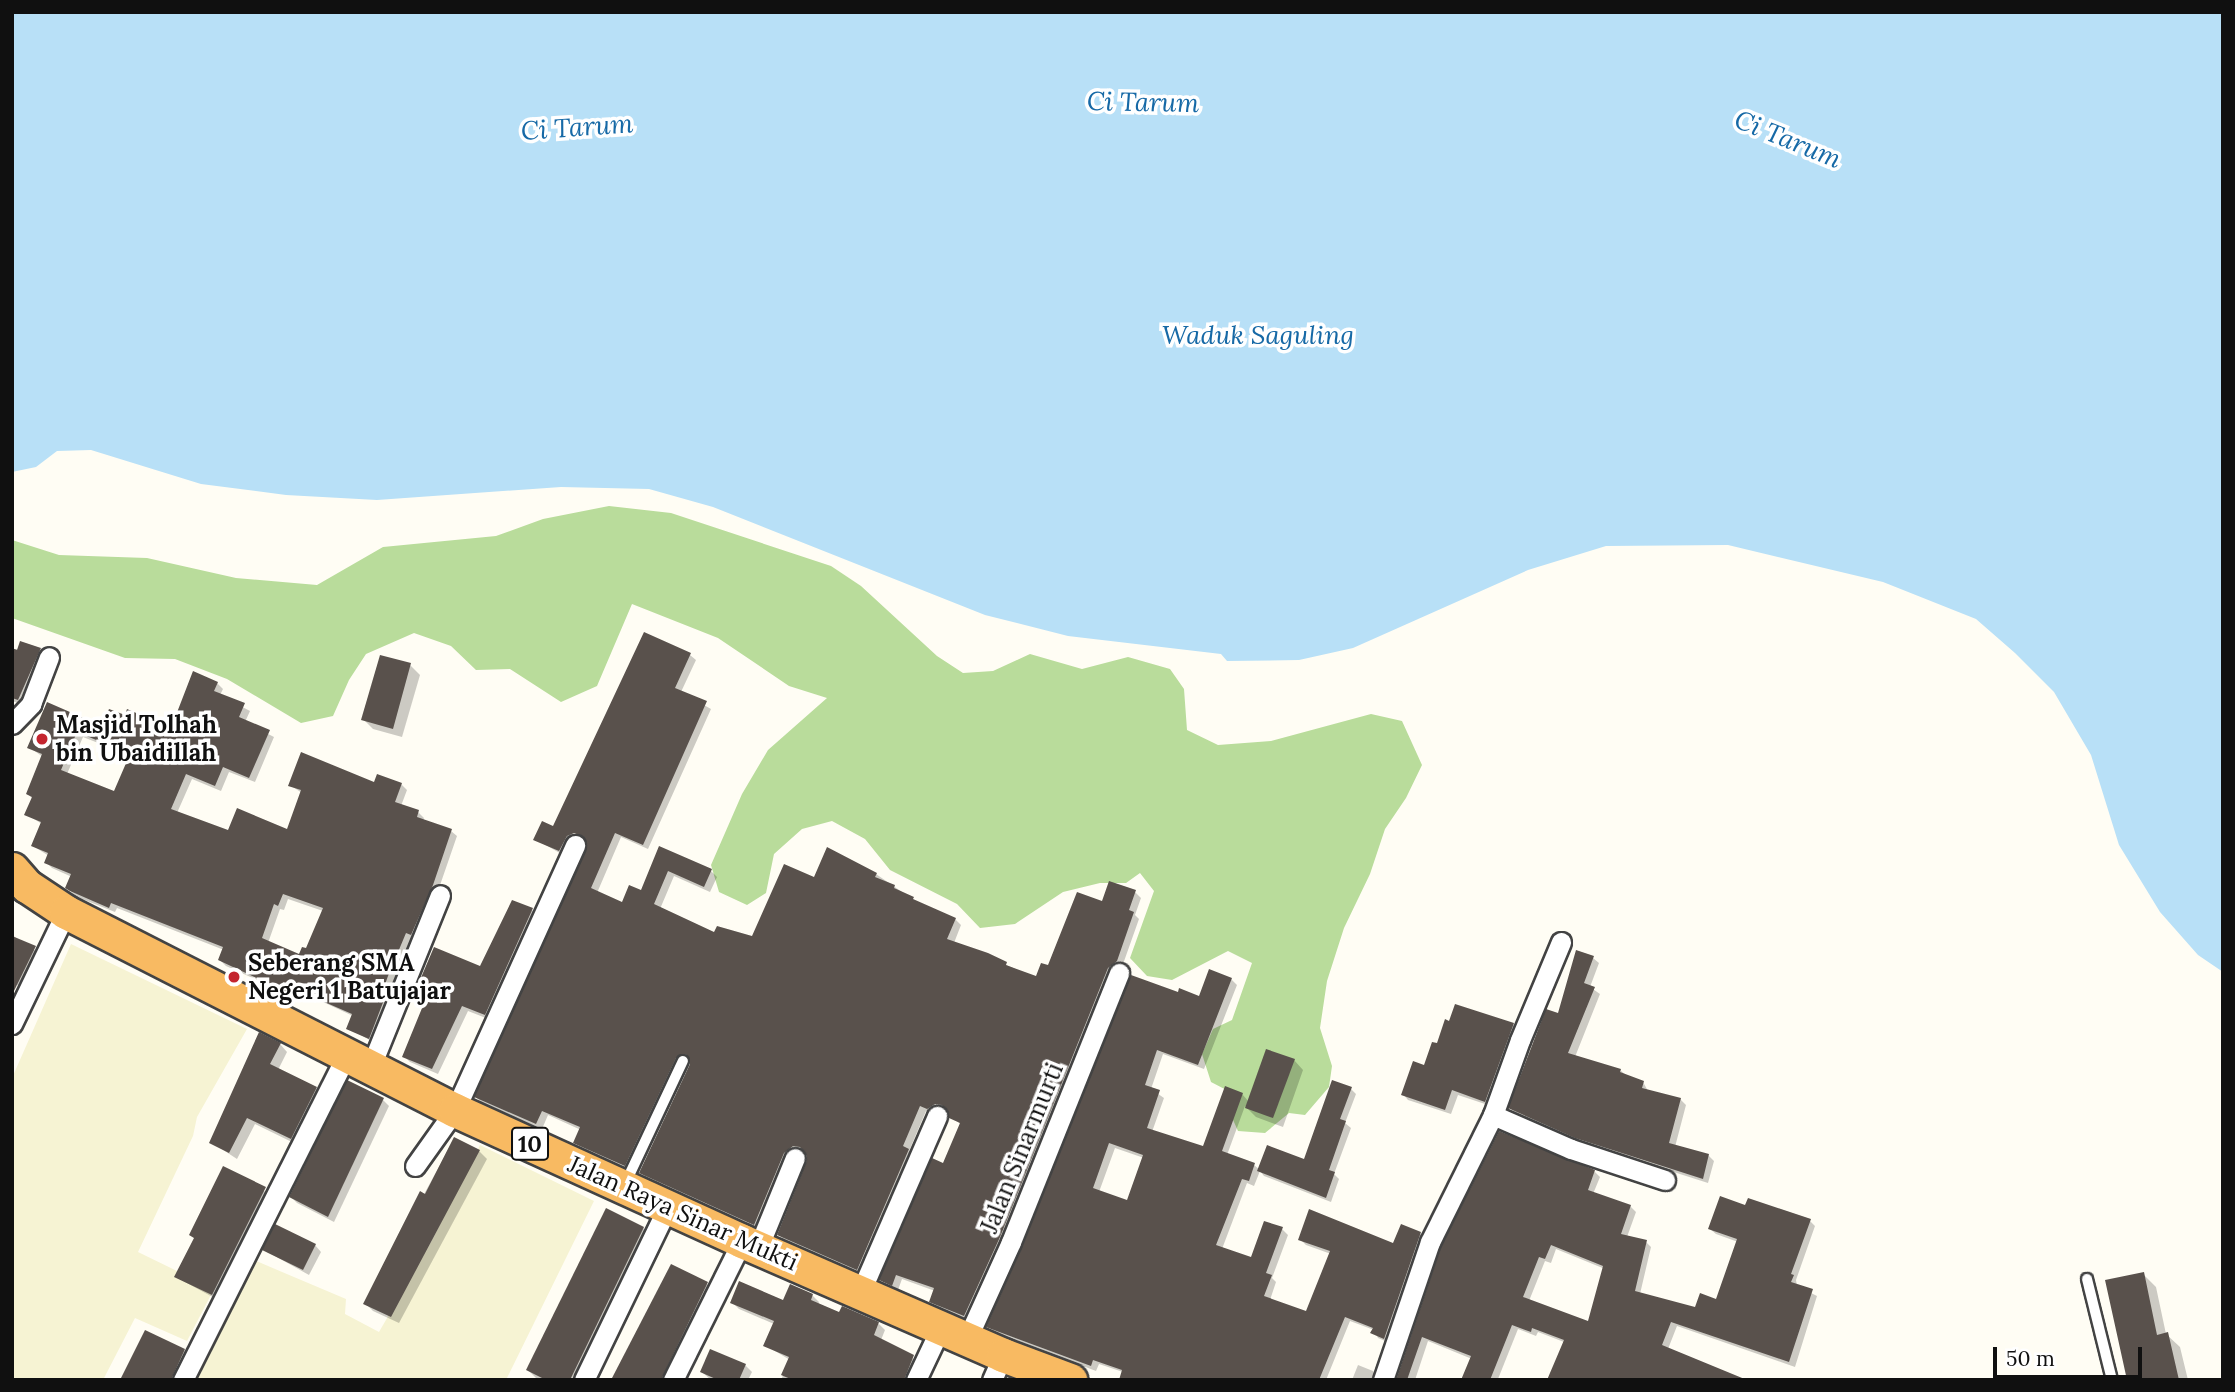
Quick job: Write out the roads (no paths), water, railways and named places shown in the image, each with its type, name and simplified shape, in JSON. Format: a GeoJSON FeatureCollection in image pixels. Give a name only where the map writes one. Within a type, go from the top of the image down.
{"type":"FeatureCollection","features":[{"type":"Feature","properties":{"kind":"highway","name":"Jalan Raya Sinar Mukti"},"geometry":{"type":"LineString","coordinates":[[12,869],[27,886],[66,912],[455,1110],[667,1208],[954,1333],[998,1367],[1070,1380]]}},
{"type":"Feature","properties":{"kind":"street"},"geometry":{"type":"LineString","coordinates":[[12,724],[31,704],[49,657]]}},
{"type":"Feature","properties":{"kind":"street"},"geometry":{"type":"LineString","coordinates":[[415,1166],[455,1110],[575,845]]}},
{"type":"Feature","properties":{"kind":"street"},"geometry":{"type":"LineString","coordinates":[[183,1380],[359,1060],[440,895]]}},
{"type":"Feature","properties":{"kind":"street"},"geometry":{"type":"LineString","coordinates":[[12,1024],[66,912]]}},
{"type":"Feature","properties":{"kind":"street"},"geometry":{"type":"LineString","coordinates":[[1383,1380],[1430,1242],[1493,1115],[1520,1040],[1561,942]]}},
{"type":"Feature","properties":{"kind":"street","name":"Jalan Sinarmurti"},"geometry":{"type":"LineString","coordinates":[[916,1380],[954,1333],[1011,1242],[1119,973]]}},
{"type":"Feature","properties":{"kind":"street"},"geometry":{"type":"LineString","coordinates":[[1493,1115],[1571,1149],[1665,1180]]}},
{"type":"Feature","properties":{"kind":"street"},"geometry":{"type":"LineString","coordinates":[[861,1292],[937,1116]]}},
{"type":"Feature","properties":{"kind":"street"},"geometry":{"type":"LineString","coordinates":[[673,1380],[795,1158]]}},
{"type":"Feature","properties":{"kind":"street"},"geometry":{"type":"LineString","coordinates":[[584,1380],[667,1208]]}},
{"type":"Feature","properties":{"kind":"lane"},"geometry":{"type":"LineString","coordinates":[[623,1188],[683,1061]]}},
{"type":"Feature","properties":{"kind":"lane"},"geometry":{"type":"LineString","coordinates":[[2087,1279],[2112,1380]]}},
{"type":"Feature","properties":{"kind":"water","name":"Waduk Saguling"},"geometry":{"type":"Polygon","coordinates":[[[12,12],[2223,12],[2223,972],[2198,955],[2160,912],[2119,845],[2091,755],[2054,692],[1976,619],[1883,582],[1728,545],[1606,546],[1528,570],[1353,648],[1299,660],[1227,661],[1221,654],[1068,636],[985,615],[713,507],[649,489],[561,487],[377,500],[286,495],[201,484],[91,450],[57,451],[36,467],[12,472],[12,12]]]}},
{"type":"Feature","properties":{"kind":"place","name":"Masjid Tolhah bin Ubaidillah"},"geometry":{"type":"Point","coordinates":[42,739]}},
{"type":"Feature","properties":{"kind":"place","name":"Seberang SMA Negeri 1 Batujajar"},"geometry":{"type":"Point","coordinates":[234,977]}},
{"type":"Feature","properties":{"kind":"water label","name":"Ci Tarum"},"geometry":{"type":"Point","coordinates":[1143,102]}},
{"type":"Feature","properties":{"kind":"water label","name":"Ci Tarum"},"geometry":{"type":"Point","coordinates":[577,127]}},
{"type":"Feature","properties":{"kind":"water label","name":"Ci Tarum"},"geometry":{"type":"Point","coordinates":[1788,139]}}]}
